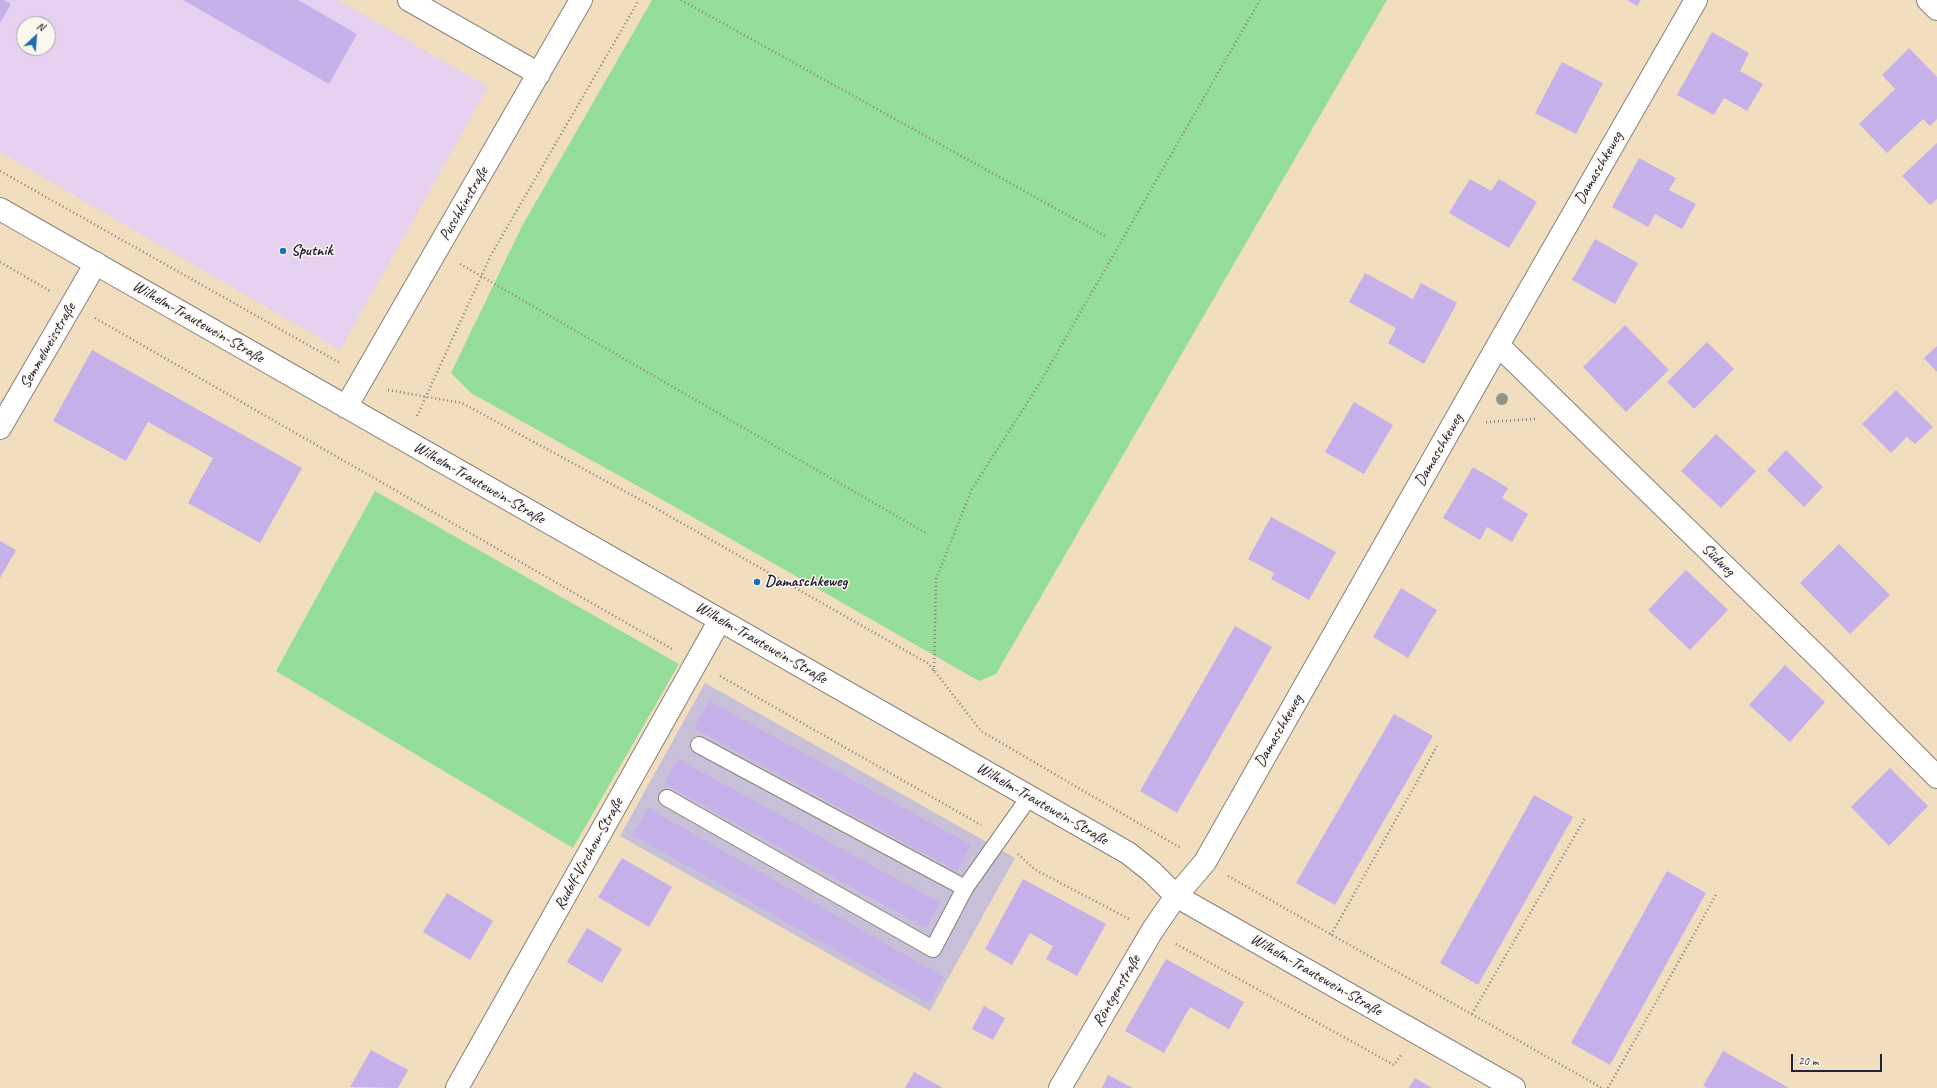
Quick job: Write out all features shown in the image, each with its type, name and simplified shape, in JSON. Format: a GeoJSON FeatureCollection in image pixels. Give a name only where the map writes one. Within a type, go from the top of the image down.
{"type":"FeatureCollection","features":[{"type":"Feature","properties":{"kind":"street"},"geometry":{"type":"LineString","coordinates":[[409,0],[539,74]]}},
{"type":"Feature","properties":{"kind":"street","name":"Puschkinstraße"},"geometry":{"type":"LineString","coordinates":[[346,408],[581,0]]}},
{"type":"Feature","properties":{"kind":"street","name":"Damaschkeweg"},"geometry":{"type":"LineString","coordinates":[[1176,896],[1205,862],[1498,345],[1696,0]]}},
{"type":"Feature","properties":{"kind":"street"},"geometry":{"type":"LineString","coordinates":[[1928,0],[1937,9]]}},
{"type":"Feature","properties":{"kind":"street","name":"Wilhelm-Trautewein-Straße"},"geometry":{"type":"LineString","coordinates":[[0,209],[346,408],[1030,796],[1128,853],[1152,872],[1176,896],[1514,1088]]}},
{"type":"Feature","properties":{"kind":"street","name":"Semmelweisstraße"},"geometry":{"type":"LineString","coordinates":[[0,428],[73,305],[96,263]]}},
{"type":"Feature","properties":{"kind":"street","name":"Südweg"},"geometry":{"type":"LineString","coordinates":[[1498,345],[1823,662],[1937,777]]}},
{"type":"Feature","properties":{"kind":"street","name":"Rudolf-Virchow-Straße"},"geometry":{"type":"LineString","coordinates":[[457,1088],[720,620]]}},
{"type":"Feature","properties":{"kind":"street","name":"Röntgenstraße"},"geometry":{"type":"LineString","coordinates":[[1060,1088],[1152,930],[1176,896]]}},
{"type":"Feature","properties":{"kind":"lane"},"geometry":{"type":"LineString","coordinates":[[699,745],[965,888]]}},
{"type":"Feature","properties":{"kind":"lane"},"geometry":{"type":"LineString","coordinates":[[667,798],[933,949],[965,888],[1030,796]]}},
{"type":"Feature","properties":{"kind":"path"},"geometry":{"type":"LineString","coordinates":[[405,441],[491,254],[639,0]]}},
{"type":"Feature","properties":{"kind":"path"},"geometry":{"type":"LineString","coordinates":[[681,0],[1107,237]]}},
{"type":"Feature","properties":{"kind":"path"},"geometry":{"type":"LineString","coordinates":[[934,671],[936,579],[972,489],[1038,386],[1260,0]]}},
{"type":"Feature","properties":{"kind":"path"},"geometry":{"type":"LineString","coordinates":[[0,171],[314,347],[364,378],[391,391],[462,403],[657,509],[929,664],[981,731],[1331,935],[1602,1088]]}},
{"type":"Feature","properties":{"kind":"path"},"geometry":{"type":"LineString","coordinates":[[437,251],[926,533]]}},
{"type":"Feature","properties":{"kind":"path"},"geometry":{"type":"LineString","coordinates":[[0,262],[375,480],[1001,837],[1034,869],[1152,930],[1394,1065],[1403,1053]]}},
{"type":"Feature","properties":{"kind":"path"},"geometry":{"type":"LineString","coordinates":[[1454,424],[1572,417]]}},
{"type":"Feature","properties":{"kind":"path"},"geometry":{"type":"LineString","coordinates":[[1331,935],[1437,746]]}},
{"type":"Feature","properties":{"kind":"path"},"geometry":{"type":"LineString","coordinates":[[1472,1014],[1586,818]]}},
{"type":"Feature","properties":{"kind":"path"},"geometry":{"type":"LineString","coordinates":[[1608,1088],[1716,893]]}},
{"type":"Feature","properties":{"kind":"shaded area","name":"Sputnik"},"geometry":{"type":"Polygon","coordinates":[[[0,0],[338,0],[488,87],[340,350],[0,152],[0,0]]]}},
{"type":"Feature","properties":{"kind":"shaded area"},"geometry":{"type":"Polygon","coordinates":[[[705,683],[1015,858],[930,1011],[620,836],[705,683]]]}},
{"type":"Feature","properties":{"kind":"green space"},"geometry":{"type":"Polygon","coordinates":[[[652,0],[1387,0],[996,674],[979,681],[661,499],[471,393],[451,373],[522,226],[652,0]]]}},
{"type":"Feature","properties":{"kind":"green space"},"geometry":{"type":"Polygon","coordinates":[[[375,491],[679,664],[573,848],[276,671],[375,491]]]}},
{"type":"Feature","properties":{"kind":"building"},"geometry":{"type":"Polygon","coordinates":[[[0,0],[4,0],[11,4],[0,23],[0,0]]]}},
{"type":"Feature","properties":{"kind":"building"},"geometry":{"type":"Polygon","coordinates":[[[183,0],[298,0],[357,34],[329,84],[183,0]]]}},
{"type":"Feature","properties":{"kind":"building"},"geometry":{"type":"Polygon","coordinates":[[[1627,0],[1641,0],[1637,6],[1627,0]]]}},
{"type":"Feature","properties":{"kind":"building"},"geometry":{"type":"Polygon","coordinates":[[[1712,32],[1749,53],[1740,71],[1763,84],[1747,111],[1724,98],[1714,115],[1677,95],[1712,32]]]}},
{"type":"Feature","properties":{"kind":"building"},"geometry":{"type":"Polygon","coordinates":[[[1909,48],[1937,77],[1937,119],[1930,126],[1923,119],[1887,153],[1859,124],[1895,89],[1882,75],[1909,48]]]}},
{"type":"Feature","properties":{"kind":"building"},"geometry":{"type":"Polygon","coordinates":[[[1562,62],[1603,83],[1576,134],[1535,113],[1562,62]]]}},
{"type":"Feature","properties":{"kind":"building"},"geometry":{"type":"Polygon","coordinates":[[[1937,143],[1937,199],[1930,205],[1902,176],[1937,143]]]}},
{"type":"Feature","properties":{"kind":"building"},"geometry":{"type":"Polygon","coordinates":[[[1639,158],[1676,178],[1669,190],[1696,204],[1682,229],[1655,214],[1648,227],[1612,207],[1639,158]]]}},
{"type":"Feature","properties":{"kind":"building"},"geometry":{"type":"Polygon","coordinates":[[[1470,179],[1491,191],[1499,179],[1537,202],[1509,248],[1449,213],[1470,179]]]}},
{"type":"Feature","properties":{"kind":"building"},"geometry":{"type":"Polygon","coordinates":[[[1595,239],[1638,263],[1615,304],[1572,280],[1595,239]]]}},
{"type":"Feature","properties":{"kind":"building"},"geometry":{"type":"Polygon","coordinates":[[[1365,273],[1413,299],[1421,283],[1457,303],[1424,364],[1388,343],[1396,328],[1349,302],[1365,273]]]}},
{"type":"Feature","properties":{"kind":"building"},"geometry":{"type":"Polygon","coordinates":[[[1625,325],[1669,370],[1626,412],[1583,367],[1625,325]]]}},
{"type":"Feature","properties":{"kind":"building"},"geometry":{"type":"Polygon","coordinates":[[[1707,342],[1734,369],[1694,409],[1667,382],[1707,342]]]}},
{"type":"Feature","properties":{"kind":"building"},"geometry":{"type":"Polygon","coordinates":[[[1937,346],[1937,372],[1924,358],[1937,346]]]}},
{"type":"Feature","properties":{"kind":"building"},"geometry":{"type":"Polygon","coordinates":[[[92,350],[302,468],[260,543],[188,503],[213,458],[148,422],[126,461],[53,421],[92,350]]]}},
{"type":"Feature","properties":{"kind":"building"},"geometry":{"type":"Polygon","coordinates":[[[1896,390],[1933,427],[1915,444],[1907,437],[1891,453],[1862,424],[1896,390]]]}},
{"type":"Feature","properties":{"kind":"building"},"geometry":{"type":"Polygon","coordinates":[[[1354,402],[1393,425],[1364,474],[1325,452],[1354,402]]]}},
{"type":"Feature","properties":{"kind":"building"},"geometry":{"type":"Polygon","coordinates":[[[1716,434],[1756,471],[1721,508],[1681,471],[1716,434]]]}},
{"type":"Feature","properties":{"kind":"building"},"geometry":{"type":"Polygon","coordinates":[[[1786,450],[1823,487],[1804,507],[1767,470],[1786,450]]]}},
{"type":"Feature","properties":{"kind":"building"},"geometry":{"type":"Polygon","coordinates":[[[1473,467],[1508,488],[1502,498],[1528,514],[1512,542],[1487,527],[1480,540],[1443,518],[1473,467]]]}},
{"type":"Feature","properties":{"kind":"building"},"geometry":{"type":"Polygon","coordinates":[[[1271,517],[1336,552],[1309,600],[1271,579],[1274,573],[1248,559],[1271,517]]]}},
{"type":"Feature","properties":{"kind":"building"},"geometry":{"type":"Polygon","coordinates":[[[0,541],[16,550],[0,578],[0,541]]]}},
{"type":"Feature","properties":{"kind":"building"},"geometry":{"type":"Polygon","coordinates":[[[1839,544],[1890,595],[1850,634],[1800,583],[1839,544]]]}},
{"type":"Feature","properties":{"kind":"building"},"geometry":{"type":"Polygon","coordinates":[[[1686,570],[1728,610],[1690,650],[1648,610],[1686,570]]]}},
{"type":"Feature","properties":{"kind":"building"},"geometry":{"type":"Polygon","coordinates":[[[1401,588],[1437,610],[1408,658],[1373,637],[1401,588]]]}},
{"type":"Feature","properties":{"kind":"building"},"geometry":{"type":"Polygon","coordinates":[[[1235,626],[1272,647],[1177,813],[1140,791],[1235,626]]]}},
{"type":"Feature","properties":{"kind":"building"},"geometry":{"type":"Polygon","coordinates":[[[1785,665],[1825,702],[1790,742],[1749,705],[1785,665]]]}},
{"type":"Feature","properties":{"kind":"building"},"geometry":{"type":"Polygon","coordinates":[[[709,701],[971,845],[957,871],[694,728],[709,701]]]}},
{"type":"Feature","properties":{"kind":"building"},"geometry":{"type":"Polygon","coordinates":[[[1394,714],[1433,736],[1335,905],[1296,883],[1394,714]]]}},
{"type":"Feature","properties":{"kind":"building"},"geometry":{"type":"Polygon","coordinates":[[[678,759],[940,903],[926,928],[665,784],[678,759]]]}},
{"type":"Feature","properties":{"kind":"building"},"geometry":{"type":"Polygon","coordinates":[[[1890,768],[1928,806],[1889,846],[1851,807],[1890,768]]]}},
{"type":"Feature","properties":{"kind":"building"},"geometry":{"type":"Polygon","coordinates":[[[1534,795],[1573,817],[1478,985],[1440,963],[1534,795]]]}},
{"type":"Feature","properties":{"kind":"building"},"geometry":{"type":"Polygon","coordinates":[[[648,808],[944,977],[929,1003],[633,835],[648,808]]]}},
{"type":"Feature","properties":{"kind":"building"},"geometry":{"type":"Polygon","coordinates":[[[622,858],[672,887],[649,927],[598,897],[622,858]]]}},
{"type":"Feature","properties":{"kind":"building"},"geometry":{"type":"Polygon","coordinates":[[[1667,871],[1706,893],[1610,1065],[1571,1043],[1667,871]]]}},
{"type":"Feature","properties":{"kind":"building"},"geometry":{"type":"Polygon","coordinates":[[[1023,879],[1106,924],[1077,976],[1046,959],[1053,946],[1030,933],[1012,965],[985,949],[1023,879]]]}},
{"type":"Feature","properties":{"kind":"building"},"geometry":{"type":"Polygon","coordinates":[[[447,893],[493,921],[470,960],[423,932],[447,893]]]}},
{"type":"Feature","properties":{"kind":"building"},"geometry":{"type":"Polygon","coordinates":[[[587,928],[622,949],[602,983],[567,962],[587,928]]]}},
{"type":"Feature","properties":{"kind":"building"},"geometry":{"type":"Polygon","coordinates":[[[1166,959],[1244,1002],[1229,1029],[1190,1007],[1164,1053],[1125,1031],[1166,959]]]}},
{"type":"Feature","properties":{"kind":"building"},"geometry":{"type":"Polygon","coordinates":[[[984,1006],[1005,1018],[993,1040],[972,1029],[984,1006]]]}},
{"type":"Feature","properties":{"kind":"building"},"geometry":{"type":"Polygon","coordinates":[[[371,1050],[408,1070],[398,1088],[350,1087],[371,1050]]]}},
{"type":"Feature","properties":{"kind":"building"},"geometry":{"type":"Polygon","coordinates":[[[1723,1051],[1789,1088],[1707,1088],[1703,1086],[1723,1051]]]}},
{"type":"Feature","properties":{"kind":"building"},"geometry":{"type":"Polygon","coordinates":[[[914,1072],[943,1088],[905,1088],[914,1072]]]}},
{"type":"Feature","properties":{"kind":"building"},"geometry":{"type":"Polygon","coordinates":[[[1108,1075],[1133,1088],[1102,1088],[1108,1075]]]}},
{"type":"Feature","properties":{"kind":"building"},"geometry":{"type":"Polygon","coordinates":[[[1415,1078],[1432,1088],[1409,1088],[1415,1078]]]}},
{"type":"Feature","properties":{"kind":"place","name":"Sputnik"},"geometry":{"type":"Point","coordinates":[283,251]}},
{"type":"Feature","properties":{"kind":"place","name":"Damaschkeweg"},"geometry":{"type":"Point","coordinates":[757,582]}}]}
